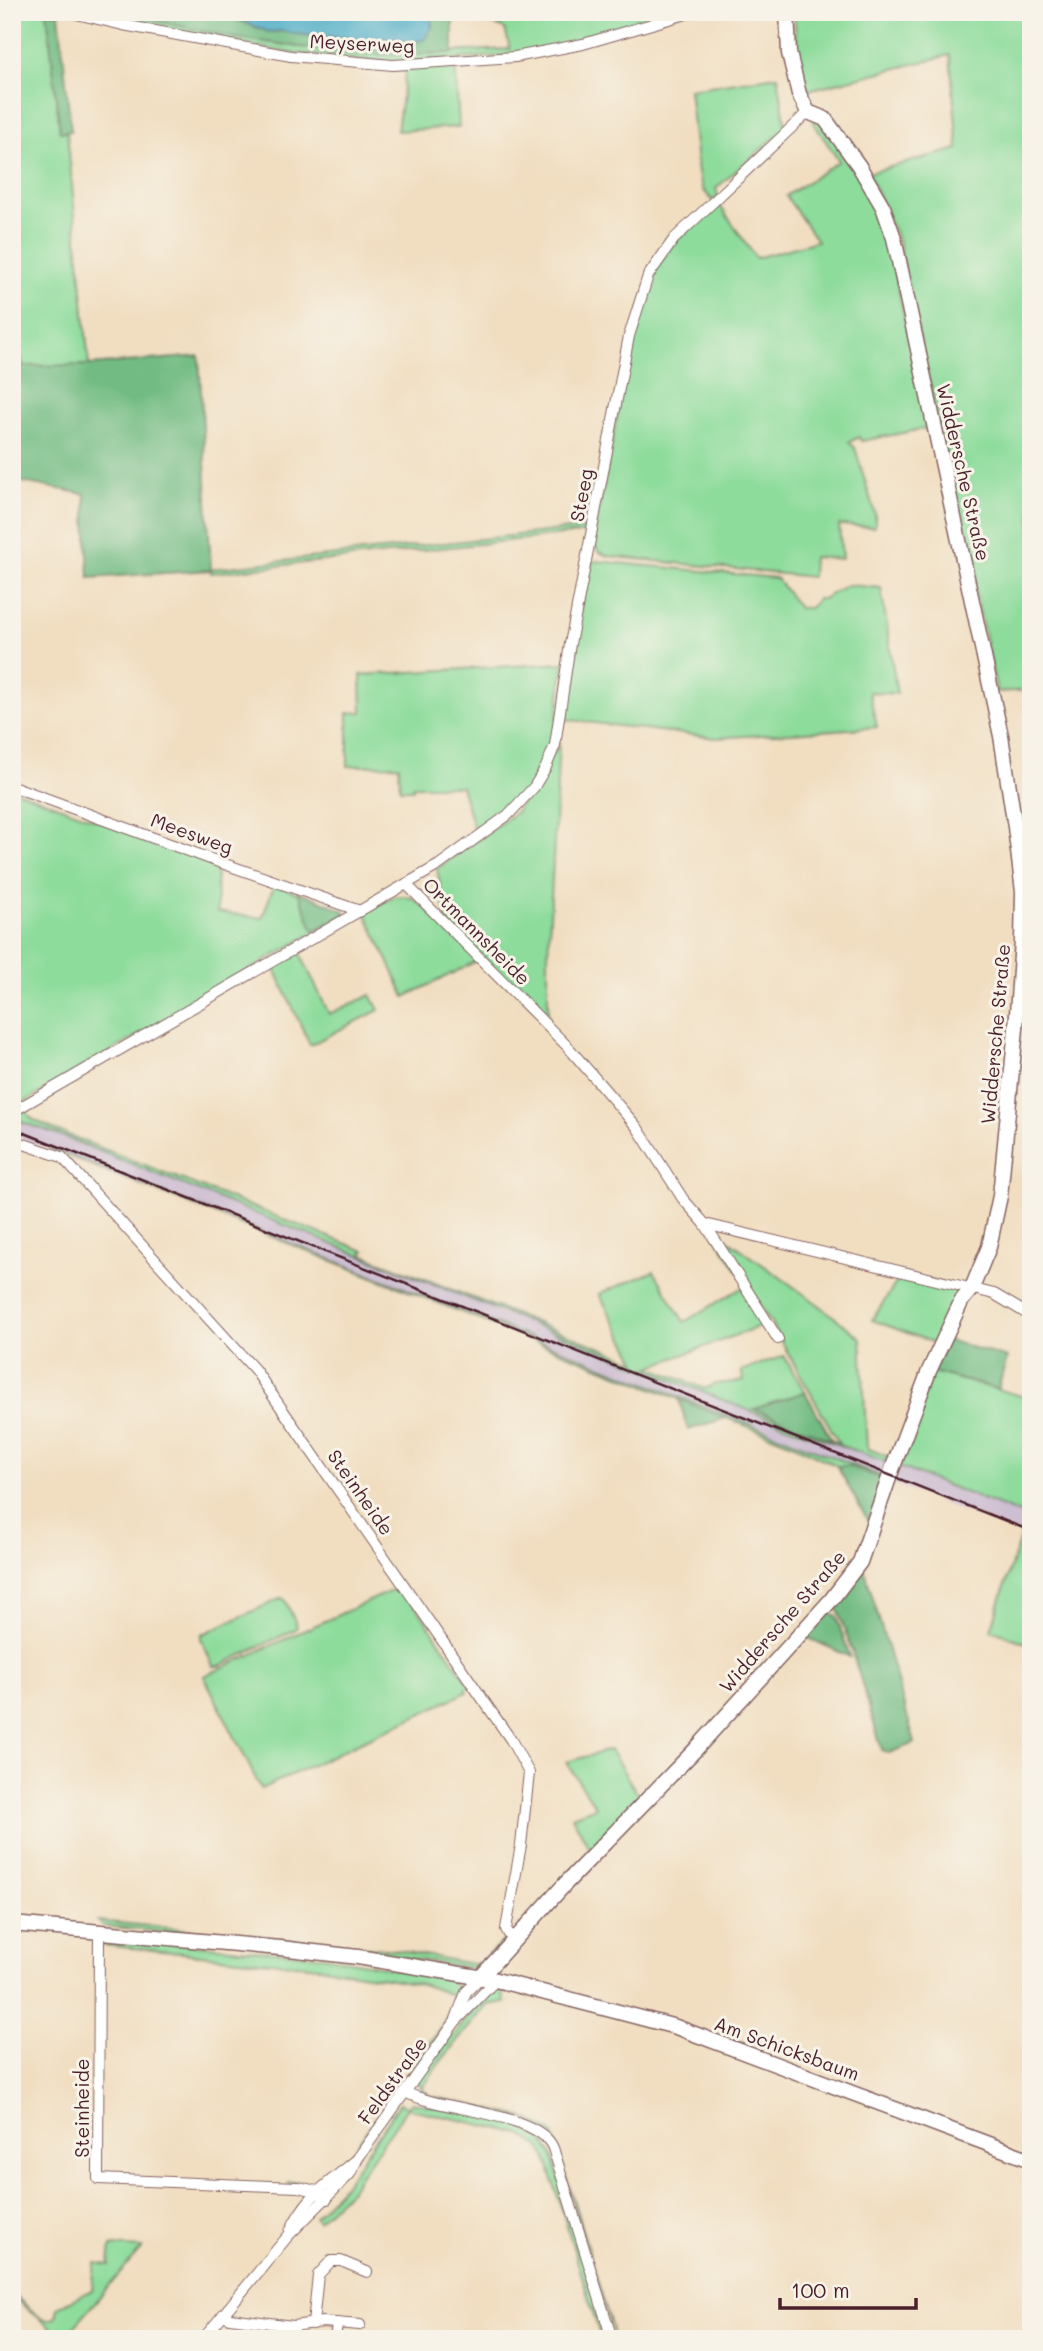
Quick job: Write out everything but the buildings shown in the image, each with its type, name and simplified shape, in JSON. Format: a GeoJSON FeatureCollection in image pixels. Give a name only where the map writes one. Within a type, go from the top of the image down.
{"type":"FeatureCollection","features":[{"type":"Feature","properties":{"kind":"street","name":"Meyserweg"},"geometry":{"type":"LineString","coordinates":[[68,12],[123,25],[291,56],[393,65],[515,57],[583,44],[693,12]]}},
{"type":"Feature","properties":{"kind":"street"},"geometry":{"type":"LineString","coordinates":[[787,12],[789,53],[799,94],[808,112]]}},
{"type":"Feature","properties":{"kind":"street","name":"Steeg"},"geometry":{"type":"LineString","coordinates":[[406,884],[439,865],[508,815],[534,787],[546,767],[555,745],[570,644],[629,336],[648,276],[674,239],[808,112]]}},
{"type":"Feature","properties":{"kind":"street","name":"Widdersche Straße"},"geometry":{"type":"LineString","coordinates":[[480,1978],[566,1883],[696,1749],[831,1600],[860,1562],[929,1371],[962,1300],[972,1287],[989,1247],[1000,1196],[1015,1041],[1023,904],[1016,827],[1001,736],[894,238],[883,207],[859,166],[825,119],[808,112]]}},
{"type":"Feature","properties":{"kind":"street","name":"Meesweg"},"geometry":{"type":"LineString","coordinates":[[12,786],[360,911]]}},
{"type":"Feature","properties":{"kind":"street","name":"Ortmannsheide"},"geometry":{"type":"LineString","coordinates":[[12,1112],[406,884],[568,1047],[637,1127],[682,1199],[705,1224],[778,1339]]}},
{"type":"Feature","properties":{"kind":"street","name":"Steinheide"},"geometry":{"type":"LineString","coordinates":[[12,1139],[61,1157],[256,1370],[511,1740],[529,1773],[521,1845],[506,1929],[513,1943]]}},
{"type":"Feature","properties":{"kind":"street"},"geometry":{"type":"LineString","coordinates":[[705,1224],[972,1287],[994,1294],[1031,1316]]}},
{"type":"Feature","properties":{"kind":"street","name":"Am Schicksbaum"},"geometry":{"type":"LineString","coordinates":[[12,1924],[358,1957],[496,1980],[676,2027],[1031,2160]]}},
{"type":"Feature","properties":{"kind":"street","name":"Steinheide"},"geometry":{"type":"LineString","coordinates":[[99,1932],[98,2179],[298,2187],[317,2192],[327,2199]]}},
{"type":"Feature","properties":{"kind":"street"},"geometry":{"type":"LineString","coordinates":[[496,1980],[503,1971],[513,1943]]}},
{"type":"Feature","properties":{"kind":"street","name":"Feldstraße"},"geometry":{"type":"LineString","coordinates":[[455,2022],[466,1992],[480,1978]]}},
{"type":"Feature","properties":{"kind":"street","name":"Feldstraße"},"geometry":{"type":"LineString","coordinates":[[203,2339],[288,2236],[350,2174],[358,2158],[455,2022],[496,1980]]}},
{"type":"Feature","properties":{"kind":"street"},"geometry":{"type":"LineString","coordinates":[[405,2092],[430,2102],[521,2122],[547,2138],[553,2148],[612,2339]]}},
{"type":"Feature","properties":{"kind":"street","name":"Feldstraße"},"geometry":{"type":"LineString","coordinates":[[288,2236],[302,2208],[358,2158]]}},
{"type":"Feature","properties":{"kind":"street"},"geometry":{"type":"LineString","coordinates":[[313,2324],[318,2275],[331,2261],[341,2261],[367,2272]]}},
{"type":"Feature","properties":{"kind":"street"},"geometry":{"type":"LineString","coordinates":[[223,2315],[293,2326],[337,2323],[360,2325]]}},
{"type":"Feature","properties":{"kind":"street"},"geometry":{"type":"LineString","coordinates":[[335,2339],[337,2323]]}},
{"type":"Feature","properties":{"kind":"street"},"geometry":{"type":"LineString","coordinates":[[292,2339],[293,2326]]}},
{"type":"Feature","properties":{"kind":"shaded area"},"geometry":{"type":"Polygon","coordinates":[[[12,1119],[54,1133],[803,1432],[1031,1518],[1031,1538],[340,1262],[12,1135],[12,1119]]]}},
{"type":"Feature","properties":{"kind":"green space"},"geometry":{"type":"Polygon","coordinates":[[[12,12],[47,12],[60,132],[67,132],[89,365],[23,367],[12,326],[12,12]]]}},
{"type":"Feature","properties":{"kind":"green space"},"geometry":{"type":"Polygon","coordinates":[[[47,12],[59,13],[71,131],[60,132],[47,12]]]}},
{"type":"Feature","properties":{"kind":"green space"},"geometry":{"type":"Polygon","coordinates":[[[91,12],[135,12],[161,22],[231,37],[327,51],[387,55],[510,49],[505,29],[486,21],[486,12],[684,12],[581,42],[515,55],[393,63],[291,53],[122,22],[91,12]]]}},
{"type":"Feature","properties":{"kind":"green space"},"geometry":{"type":"Polygon","coordinates":[[[135,12],[218,12],[269,32],[283,31],[367,40],[397,38],[411,43],[432,27],[431,12],[453,12],[453,53],[387,55],[327,51],[231,37],[161,22],[135,12]]]}},
{"type":"Feature","properties":{"kind":"green space"},"geometry":{"type":"Polygon","coordinates":[[[794,12],[1031,12],[1031,22],[1020,25],[1031,71],[1031,690],[997,692],[899,243],[868,173],[958,149],[950,55],[804,91],[799,74],[794,12]]]}},
{"type":"Feature","properties":{"kind":"green space"},"geometry":{"type":"Polygon","coordinates":[[[455,64],[459,127],[397,131],[406,67],[455,64]]]}},
{"type":"Feature","properties":{"kind":"green space"},"geometry":{"type":"Polygon","coordinates":[[[778,76],[786,128],[716,188],[718,196],[713,201],[703,190],[698,173],[689,89],[778,76]]]}},
{"type":"Feature","properties":{"kind":"green space"},"geometry":{"type":"Polygon","coordinates":[[[818,118],[846,155],[877,209],[888,241],[928,428],[861,441],[859,437],[849,442],[855,448],[875,514],[875,527],[839,525],[842,559],[813,557],[812,577],[607,556],[598,551],[593,540],[632,337],[651,277],[673,243],[718,203],[756,258],[817,241],[786,196],[839,161],[813,122],[818,118]]]}},
{"type":"Feature","properties":{"kind":"green space"},"geometry":{"type":"Polygon","coordinates":[[[12,326],[23,366],[89,365],[199,356],[211,570],[89,578],[85,494],[12,480],[12,326]]]}},
{"type":"Feature","properties":{"kind":"green space"},"geometry":{"type":"Polygon","coordinates":[[[590,527],[589,532],[211,573],[211,569],[590,527]]]}},
{"type":"Feature","properties":{"kind":"green space"},"geometry":{"type":"Polygon","coordinates":[[[596,561],[776,578],[799,608],[810,608],[817,599],[823,599],[847,585],[881,588],[897,694],[869,692],[877,727],[716,738],[562,719],[588,564],[596,561]]]}},
{"type":"Feature","properties":{"kind":"green space"},"geometry":{"type":"Polygon","coordinates":[[[564,663],[556,728],[545,765],[524,796],[476,836],[461,786],[413,786],[413,789],[400,789],[399,765],[348,766],[348,713],[362,712],[361,675],[564,663]]]}},
{"type":"Feature","properties":{"kind":"green space"},"geometry":{"type":"Polygon","coordinates":[[[559,744],[548,956],[548,1022],[447,921],[437,869],[516,812],[559,744]]]}},
{"type":"Feature","properties":{"kind":"green space"},"geometry":{"type":"Polygon","coordinates":[[[12,789],[216,864],[217,912],[262,918],[275,883],[344,915],[21,1104],[12,1089],[12,789]]]}},
{"type":"Feature","properties":{"kind":"green space"},"geometry":{"type":"Polygon","coordinates":[[[298,891],[345,911],[344,915],[314,931],[298,891]]]}},
{"type":"Feature","properties":{"kind":"green space"},"geometry":{"type":"Polygon","coordinates":[[[404,896],[423,906],[479,960],[405,997],[365,912],[394,897],[404,896]]]}},
{"type":"Feature","properties":{"kind":"green space"},"geometry":{"type":"Polygon","coordinates":[[[298,949],[329,1014],[371,995],[379,1010],[310,1045],[272,963],[298,949]]]}},
{"type":"Feature","properties":{"kind":"green space"},"geometry":{"type":"Polygon","coordinates":[[[59,1089],[25,1111],[32,1119],[55,1130],[365,1251],[361,1254],[637,1362],[599,1294],[654,1271],[684,1322],[743,1287],[766,1324],[650,1367],[705,1389],[715,1384],[744,1381],[741,1371],[784,1356],[805,1392],[756,1409],[839,1443],[771,1323],[710,1227],[861,1338],[867,1448],[891,1458],[889,1463],[803,1432],[54,1133],[12,1119],[12,1116],[59,1089]]]}},
{"type":"Feature","properties":{"kind":"green space"},"geometry":{"type":"Polygon","coordinates":[[[49,1148],[884,1477],[883,1479],[849,1466],[837,1466],[797,1446],[49,1148]]]}},
{"type":"Feature","properties":{"kind":"green space"},"geometry":{"type":"Polygon","coordinates":[[[902,1274],[952,1286],[958,1293],[937,1344],[872,1320],[902,1274]]]}},
{"type":"Feature","properties":{"kind":"green space"},"geometry":{"type":"Polygon","coordinates":[[[947,1340],[1007,1358],[998,1389],[932,1372],[947,1340]]]}},
{"type":"Feature","properties":{"kind":"green space"},"geometry":{"type":"Polygon","coordinates":[[[932,1372],[1031,1400],[1031,1515],[1017,1512],[1031,1518],[899,1467],[932,1372]]]}},
{"type":"Feature","properties":{"kind":"green space"},"geometry":{"type":"Polygon","coordinates":[[[805,1392],[832,1440],[754,1409],[805,1392]]]}},
{"type":"Feature","properties":{"kind":"green space"},"geometry":{"type":"Polygon","coordinates":[[[679,1399],[726,1418],[688,1430],[679,1399]]]}},
{"type":"Feature","properties":{"kind":"green space"},"geometry":{"type":"Polygon","coordinates":[[[837,1466],[849,1466],[883,1479],[869,1523],[837,1466]]]}},
{"type":"Feature","properties":{"kind":"green space"},"geometry":{"type":"Polygon","coordinates":[[[1021,1535],[1031,1538],[1031,1645],[991,1630],[1021,1535]]]}},
{"type":"Feature","properties":{"kind":"green space"},"geometry":{"type":"Polygon","coordinates":[[[863,1564],[915,1743],[889,1753],[882,1750],[834,1599],[863,1564]]]}},
{"type":"Feature","properties":{"kind":"green space"},"geometry":{"type":"Polygon","coordinates":[[[402,1586],[470,1686],[465,1689],[467,1692],[261,1789],[204,1676],[402,1586]]]}},
{"type":"Feature","properties":{"kind":"green space"},"geometry":{"type":"Polygon","coordinates":[[[282,1598],[297,1626],[296,1629],[219,1666],[213,1666],[201,1635],[282,1598]]]}},
{"type":"Feature","properties":{"kind":"green space"},"geometry":{"type":"Polygon","coordinates":[[[826,1609],[836,1616],[850,1657],[804,1636],[826,1609]]]}},
{"type":"Feature","properties":{"kind":"green space"},"geometry":{"type":"Polygon","coordinates":[[[610,1750],[641,1799],[591,1851],[572,1816],[596,1807],[566,1762],[610,1750]]]}},
{"type":"Feature","properties":{"kind":"green space"},"geometry":{"type":"Polygon","coordinates":[[[98,1921],[396,1950],[472,1964],[482,1963],[503,1941],[493,1959],[475,1969],[386,1954],[104,1926],[98,1921]]]}},
{"type":"Feature","properties":{"kind":"green space"},"geometry":{"type":"Polygon","coordinates":[[[105,1937],[322,1956],[445,1978],[455,1986],[458,1996],[450,2018],[354,2158],[325,2182],[315,2186],[288,2184],[318,2182],[345,2161],[447,2018],[454,2002],[452,1995],[422,1984],[318,1967],[102,1945],[105,1937]]]}},
{"type":"Feature","properties":{"kind":"green space"},"geometry":{"type":"Polygon","coordinates":[[[502,1991],[505,2002],[487,2005],[440,2062],[422,2089],[418,2083],[421,2075],[489,1993],[502,1991]]]}},
{"type":"Feature","properties":{"kind":"green space"},"geometry":{"type":"Polygon","coordinates":[[[422,2089],[430,2096],[531,2120],[553,2133],[615,2339],[555,2146],[549,2135],[525,2119],[430,2098],[420,2091],[422,2089]]]}},
{"type":"Feature","properties":{"kind":"green space"},"geometry":{"type":"Polygon","coordinates":[[[412,2102],[521,2126],[541,2139],[552,2154],[608,2339],[601,2339],[546,2157],[540,2147],[521,2134],[407,2108],[412,2102]]]}},
{"type":"Feature","properties":{"kind":"green space"},"geometry":{"type":"Polygon","coordinates":[[[400,2103],[407,2108],[350,2190],[318,2221],[314,2217],[346,2183],[400,2103]]]}},
{"type":"Feature","properties":{"kind":"green space"},"geometry":{"type":"Polygon","coordinates":[[[111,2246],[142,2248],[64,2338],[14,2298],[15,2296],[42,2319],[50,2320],[56,2317],[58,2307],[92,2290],[95,2263],[109,2265],[111,2246]]]}},
{"type":"Feature","properties":{"kind":"water"},"geometry":{"type":"Polygon","coordinates":[[[218,12],[431,12],[432,27],[425,39],[411,43],[397,38],[367,40],[283,31],[269,32],[218,12]]]}},
{"type":"Feature","properties":{"kind":"railway"},"geometry":{"type":"LineString","coordinates":[[12,1128],[1031,1531]]}}]}
